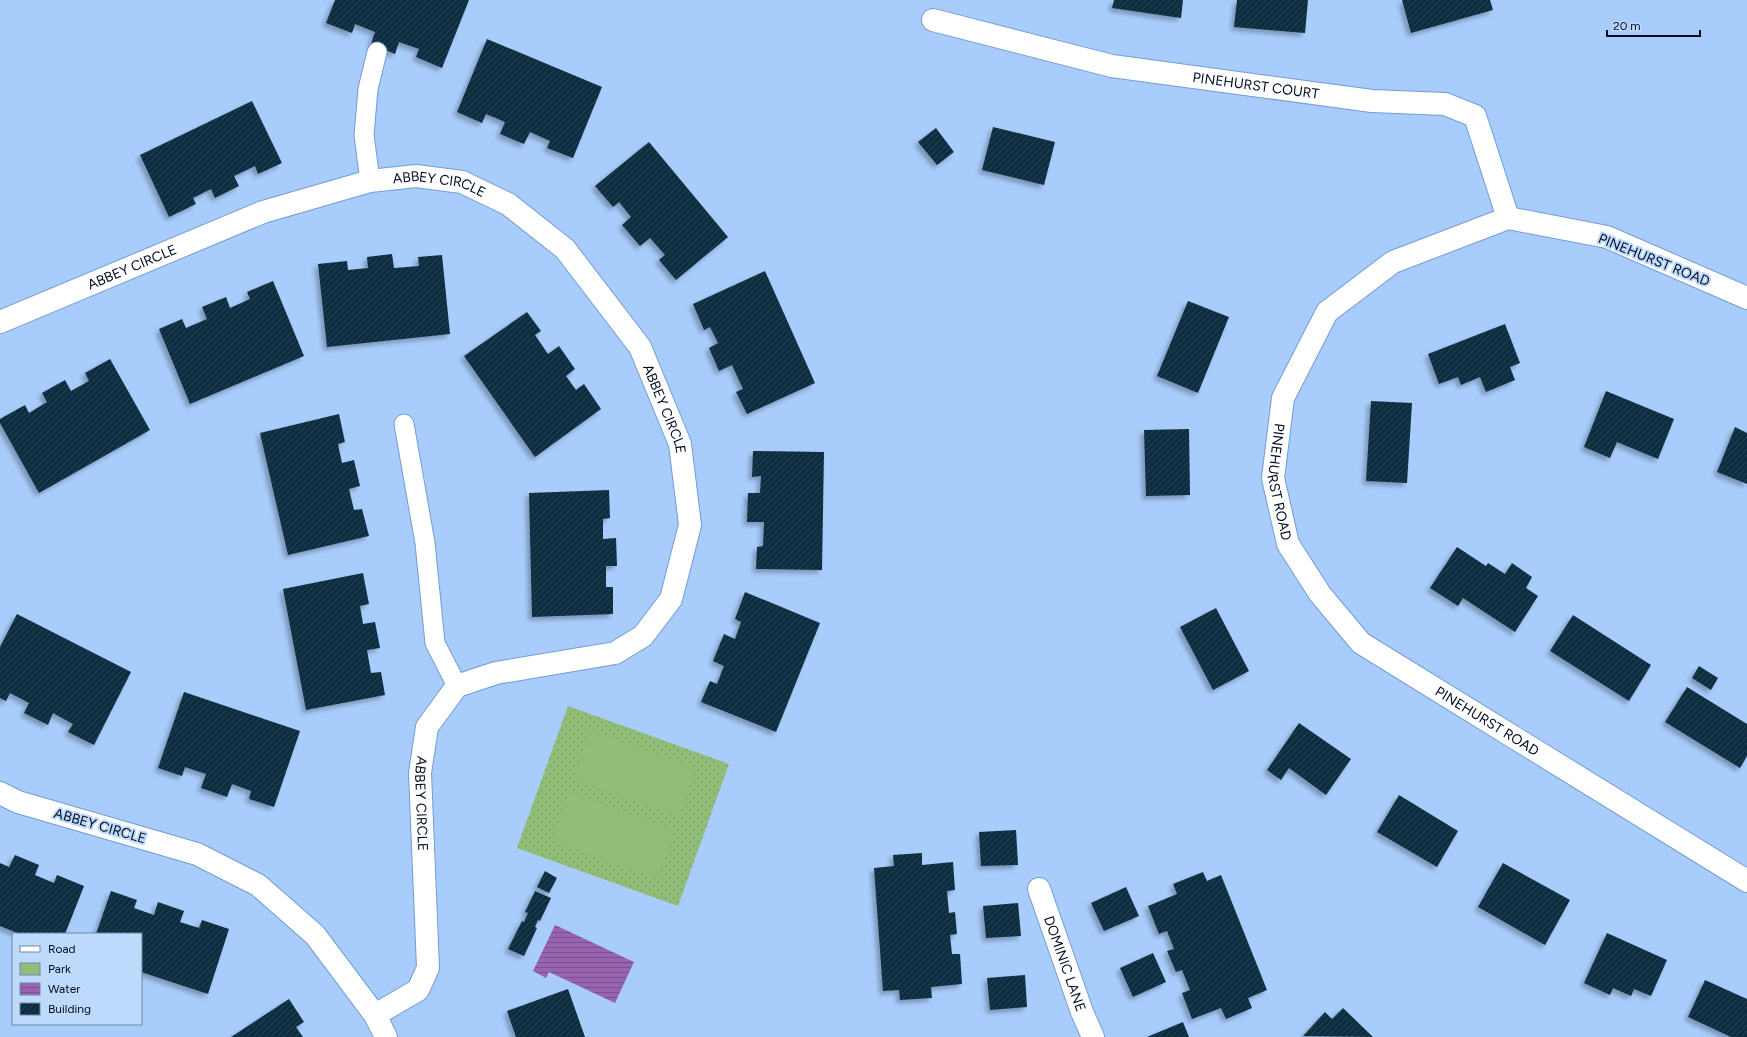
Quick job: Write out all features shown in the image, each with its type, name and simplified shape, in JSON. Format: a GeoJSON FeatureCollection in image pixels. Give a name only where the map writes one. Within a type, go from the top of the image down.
{"type":"FeatureCollection","features":[{"type":"Feature","properties":{"kind":"street","name":"PINEHURST COURT"},"geometry":{"type":"LineString","coordinates":[[933,20],[1112,66],[1372,101],[1445,104],[1475,116],[1508,218]]}},
{"type":"Feature","properties":{"kind":"street","name":"ABBEY CIRCLE"},"geometry":{"type":"LineString","coordinates":[[0,322],[263,212],[370,181],[416,176],[462,182],[508,204],[565,249],[640,347],[680,444],[690,525],[671,599],[643,636],[615,653],[496,674],[457,686],[427,726],[420,773],[428,968],[418,990],[375,1015]]}},
{"type":"Feature","properties":{"kind":"street","name":"PINEHURST ROAD"},"geometry":{"type":"LineString","coordinates":[[1747,298],[1607,237],[1508,218],[1393,262],[1327,312],[1283,398],[1273,478],[1288,544],[1320,594],[1361,643],[1747,881]]}},
{"type":"Feature","properties":{"kind":"street","name":"ABBEY CIRCLE"},"geometry":{"type":"LineString","coordinates":[[0,793],[18,802],[197,854],[258,885],[315,935],[375,1015],[386,1037]]}},
{"type":"Feature","properties":{"kind":"street","name":"DOMINIC LANE"},"geometry":{"type":"LineString","coordinates":[[1039,889],[1082,1012],[1093,1037]]}},
{"type":"Feature","properties":{"kind":"lane"},"geometry":{"type":"LineString","coordinates":[[370,181],[364,135],[368,89],[377,52]]}},
{"type":"Feature","properties":{"kind":"lane"},"geometry":{"type":"LineString","coordinates":[[404,424],[425,543],[435,643],[457,686]]}},
{"type":"Feature","properties":{"kind":"green space"},"geometry":{"type":"Polygon","coordinates":[[[568,706],[729,764],[678,906],[517,848],[568,706]]]}},
{"type":"Feature","properties":{"kind":"green space"},"geometry":{"type":"Polygon","coordinates":[[[591,731],[695,768],[678,816],[574,779],[591,731]]]}},
{"type":"Feature","properties":{"kind":"green space"},"geometry":{"type":"Polygon","coordinates":[[[570,793],[674,830],[657,878],[553,841],[570,793]]]}},
{"type":"Feature","properties":{"kind":"water"},"geometry":{"type":"Polygon","coordinates":[[[555,925],[634,962],[615,1003],[549,972],[546,978],[533,971],[555,925]]]}},
{"type":"Feature","properties":{"kind":"building"},"geometry":{"type":"Polygon","coordinates":[[[335,0],[469,0],[442,68],[416,57],[419,49],[399,42],[395,54],[371,44],[375,32],[355,24],[352,33],[326,23],[335,0]]]}},
{"type":"Feature","properties":{"kind":"building"},"geometry":{"type":"Polygon","coordinates":[[[1114,0],[1183,0],[1181,18],[1112,8],[1114,0]]]}},
{"type":"Feature","properties":{"kind":"building"},"geometry":{"type":"Polygon","coordinates":[[[1237,0],[1308,0],[1305,33],[1234,27],[1237,0]]]}},
{"type":"Feature","properties":{"kind":"building"},"geometry":{"type":"Polygon","coordinates":[[[1402,0],[1490,0],[1493,10],[1411,33],[1402,0]]]}},
{"type":"Feature","properties":{"kind":"building"},"geometry":{"type":"Polygon","coordinates":[[[487,39],[602,87],[573,158],[547,148],[550,141],[530,132],[524,144],[500,134],[505,122],[486,114],[482,123],[457,112],[487,39]]]}},
{"type":"Feature","properties":{"kind":"building"},"geometry":{"type":"Polygon","coordinates":[[[252,101],[282,163],[258,174],[255,166],[234,176],[239,186],[215,198],[211,189],[193,198],[196,204],[169,217],[140,155],[252,101]]]}},
{"type":"Feature","properties":{"kind":"building"},"geometry":{"type":"Polygon","coordinates":[[[993,127],[1055,142],[1044,185],[982,170],[993,127]]]}},
{"type":"Feature","properties":{"kind":"building"},"geometry":{"type":"Polygon","coordinates":[[[936,128],[954,152],[937,165],[918,142],[936,128]]]}},
{"type":"Feature","properties":{"kind":"building"},"geometry":{"type":"Polygon","coordinates":[[[649,142],[728,237],[676,280],[659,260],[665,255],[650,238],[640,246],[622,225],[631,217],[619,202],[613,207],[595,186],[649,142]]]}},
{"type":"Feature","properties":{"kind":"building"},"geometry":{"type":"Polygon","coordinates":[[[392,254],[394,268],[419,266],[418,257],[442,255],[450,334],[327,347],[318,264],[347,261],[348,270],[368,268],[367,257],[392,254]]]}},
{"type":"Feature","properties":{"kind":"building"},"geometry":{"type":"Polygon","coordinates":[[[765,271],[815,383],[747,414],[736,392],[743,389],[732,365],[719,371],[709,348],[718,343],[710,327],[704,330],[693,304],[765,271]]]}},
{"type":"Feature","properties":{"kind":"building"},"geometry":{"type":"Polygon","coordinates":[[[273,281],[304,356],[190,404],[159,329],[182,319],[186,328],[207,319],[202,307],[226,297],[230,308],[250,299],[247,292],[273,281]]]}},
{"type":"Feature","properties":{"kind":"building"},"geometry":{"type":"Polygon","coordinates":[[[1188,301],[1229,317],[1198,393],[1157,376],[1188,301]]]}},
{"type":"Feature","properties":{"kind":"building"},"geometry":{"type":"Polygon","coordinates":[[[527,312],[541,331],[535,335],[548,354],[559,346],[575,369],[566,376],[576,390],[584,384],[601,409],[535,457],[464,356],[527,312]]]}},
{"type":"Feature","properties":{"kind":"building"},"geometry":{"type":"Polygon","coordinates":[[[1505,324],[1520,363],[1510,367],[1515,380],[1486,392],[1480,377],[1461,385],[1458,377],[1439,384],[1428,354],[1505,324]]]}},
{"type":"Feature","properties":{"kind":"building"},"geometry":{"type":"Polygon","coordinates":[[[110,359],[150,430],[39,493],[0,423],[0,419],[25,405],[29,413],[47,402],[42,393],[65,380],[71,391],[89,381],[85,373],[110,359]]]}},
{"type":"Feature","properties":{"kind":"building"},"geometry":{"type":"Polygon","coordinates":[[[1606,391],[1674,419],[1658,459],[1617,442],[1610,458],[1584,447],[1606,391]]]}},
{"type":"Feature","properties":{"kind":"building"},"geometry":{"type":"Polygon","coordinates":[[[1371,401],[1412,403],[1407,483],[1366,481],[1371,401]]]}},
{"type":"Feature","properties":{"kind":"building"},"geometry":{"type":"Polygon","coordinates":[[[339,414],[345,442],[338,444],[342,463],[354,460],[360,486],[349,489],[354,510],[362,509],[369,536],[288,555],[260,433],[339,414]]]}},
{"type":"Feature","properties":{"kind":"building"},"geometry":{"type":"Polygon","coordinates":[[[1735,427],[1747,433],[1747,484],[1717,472],[1735,427]]]}},
{"type":"Feature","properties":{"kind":"building"},"geometry":{"type":"Polygon","coordinates":[[[1189,429],[1190,495],[1146,496],[1144,430],[1189,429]]]}},
{"type":"Feature","properties":{"kind":"building"},"geometry":{"type":"Polygon","coordinates":[[[753,451],[824,452],[822,570],[756,569],[757,547],[763,546],[764,522],[747,522],[748,493],[760,493],[761,476],[752,477],[753,451]]]}},
{"type":"Feature","properties":{"kind":"building"},"geometry":{"type":"Polygon","coordinates":[[[609,490],[610,518],[603,519],[603,539],[616,538],[617,566],[606,566],[606,587],[613,587],[613,614],[532,617],[529,493],[609,490]]]}},
{"type":"Feature","properties":{"kind":"building"},"geometry":{"type":"Polygon","coordinates":[[[1457,547],[1486,566],[1488,563],[1505,574],[1512,563],[1532,577],[1526,588],[1538,596],[1515,632],[1463,598],[1458,606],[1430,588],[1457,547]]]}},
{"type":"Feature","properties":{"kind":"building"},"geometry":{"type":"Polygon","coordinates":[[[363,573],[369,604],[360,606],[363,624],[375,622],[380,648],[367,650],[371,673],[381,672],[385,695],[306,710],[283,589],[363,573]]]}},
{"type":"Feature","properties":{"kind":"building"},"geometry":{"type":"Polygon","coordinates":[[[745,592],[820,623],[776,732],[701,702],[710,681],[717,684],[724,666],[713,661],[724,634],[735,639],[741,622],[735,619],[745,592]]]}},
{"type":"Feature","properties":{"kind":"building"},"geometry":{"type":"Polygon","coordinates":[[[1216,608],[1249,671],[1213,690],[1180,627],[1216,608]]]}},
{"type":"Feature","properties":{"kind":"building"},"geometry":{"type":"Polygon","coordinates":[[[17,614],[131,672],[94,745],[68,732],[73,724],[53,713],[48,725],[24,713],[29,703],[10,693],[6,701],[0,698],[0,647],[17,614]]]}},
{"type":"Feature","properties":{"kind":"building"},"geometry":{"type":"Polygon","coordinates":[[[1573,615],[1651,665],[1629,701],[1550,651],[1573,615]]]}},
{"type":"Feature","properties":{"kind":"building"},"geometry":{"type":"Polygon","coordinates":[[[1699,666],[1718,678],[1711,690],[1692,678],[1699,666]]]}},
{"type":"Feature","properties":{"kind":"building"},"geometry":{"type":"Polygon","coordinates":[[[1687,687],[1747,724],[1747,756],[1740,768],[1665,722],[1687,687]]]}},
{"type":"Feature","properties":{"kind":"building"},"geometry":{"type":"Polygon","coordinates":[[[184,692],[300,731],[274,807],[249,799],[251,791],[232,784],[227,797],[201,788],[206,774],[185,767],[182,776],[158,768],[184,692]]]}},
{"type":"Feature","properties":{"kind":"building"},"geometry":{"type":"Polygon","coordinates":[[[1299,723],[1351,759],[1326,795],[1289,768],[1281,780],[1267,770],[1299,723]]]}},
{"type":"Feature","properties":{"kind":"building"},"geometry":{"type":"Polygon","coordinates":[[[1399,795],[1458,831],[1437,867],[1377,832],[1399,795]]]}},
{"type":"Feature","properties":{"kind":"building"},"geometry":{"type":"Polygon","coordinates":[[[1016,830],[1018,865],[981,866],[979,832],[1016,830]]]}},
{"type":"Feature","properties":{"kind":"building"},"geometry":{"type":"Polygon","coordinates":[[[922,853],[922,865],[953,862],[955,890],[947,891],[949,913],[955,912],[957,934],[950,935],[952,954],[960,954],[962,984],[931,987],[932,998],[900,1000],[899,990],[883,991],[874,868],[894,866],[893,855],[922,853]]]}},
{"type":"Feature","properties":{"kind":"building"},"geometry":{"type":"Polygon","coordinates":[[[15,855],[39,865],[35,875],[54,883],[57,875],[84,886],[65,933],[18,933],[0,926],[0,863],[9,867],[15,855]]]}},
{"type":"Feature","properties":{"kind":"building"},"geometry":{"type":"Polygon","coordinates":[[[1503,863],[1570,900],[1545,945],[1478,907],[1503,863]]]}},
{"type":"Feature","properties":{"kind":"building"},"geometry":{"type":"Polygon","coordinates":[[[545,871],[557,878],[549,893],[537,887],[545,871]]]}},
{"type":"Feature","properties":{"kind":"building"},"geometry":{"type":"Polygon","coordinates":[[[1203,872],[1207,881],[1221,875],[1267,990],[1248,998],[1252,1008],[1226,1019],[1221,1008],[1192,1019],[1182,993],[1190,990],[1182,970],[1176,972],[1167,951],[1174,949],[1167,931],[1159,934],[1148,906],[1177,894],[1173,884],[1203,872]]]}},
{"type":"Feature","properties":{"kind":"building"},"geometry":{"type":"Polygon","coordinates":[[[1126,887],[1139,916],[1104,931],[1091,903],[1126,887]]]}},
{"type":"Feature","properties":{"kind":"building"},"geometry":{"type":"Polygon","coordinates":[[[111,891],[137,900],[134,908],[154,915],[158,902],[184,911],[180,922],[199,928],[202,920],[229,929],[208,994],[142,972],[142,933],[96,933],[111,891]]]}},
{"type":"Feature","properties":{"kind":"building"},"geometry":{"type":"Polygon","coordinates":[[[535,891],[551,898],[540,921],[538,920],[535,927],[537,928],[524,956],[508,949],[522,921],[524,922],[528,913],[525,912],[535,891]]]}},
{"type":"Feature","properties":{"kind":"building"},"geometry":{"type":"Polygon","coordinates":[[[1018,903],[1021,936],[986,938],[983,906],[1018,903]]]}},
{"type":"Feature","properties":{"kind":"building"},"geometry":{"type":"Polygon","coordinates":[[[1607,933],[1667,960],[1651,996],[1634,989],[1631,996],[1613,988],[1610,995],[1584,983],[1607,933]]]}},
{"type":"Feature","properties":{"kind":"building"},"geometry":{"type":"Polygon","coordinates":[[[1153,953],[1166,982],[1133,997],[1120,968],[1153,953]]]}},
{"type":"Feature","properties":{"kind":"building"},"geometry":{"type":"Polygon","coordinates":[[[1025,975],[1027,1007],[990,1010],[987,978],[1025,975]]]}},
{"type":"Feature","properties":{"kind":"building"},"geometry":{"type":"Polygon","coordinates":[[[1705,980],[1747,999],[1747,1037],[1731,1037],[1688,1017],[1705,980]]]}},
{"type":"Feature","properties":{"kind":"building"},"geometry":{"type":"Polygon","coordinates":[[[568,989],[585,1037],[516,1037],[507,1011],[568,989]]]}},
{"type":"Feature","properties":{"kind":"building"},"geometry":{"type":"Polygon","coordinates":[[[289,999],[304,1022],[296,1027],[303,1037],[231,1037],[289,999]]]}},
{"type":"Feature","properties":{"kind":"building"},"geometry":{"type":"Polygon","coordinates":[[[1343,1008],[1373,1037],[1303,1036],[1325,1012],[1332,1019],[1343,1008]]]}},
{"type":"Feature","properties":{"kind":"building"},"geometry":{"type":"Polygon","coordinates":[[[1183,1022],[1189,1037],[1147,1037],[1183,1022]]]}}]}
